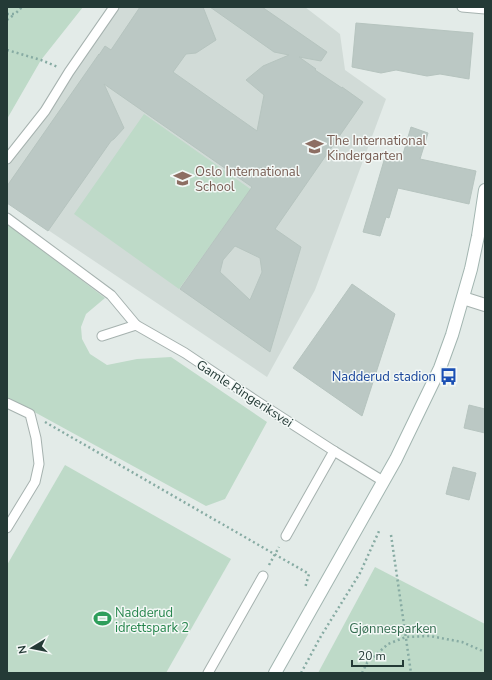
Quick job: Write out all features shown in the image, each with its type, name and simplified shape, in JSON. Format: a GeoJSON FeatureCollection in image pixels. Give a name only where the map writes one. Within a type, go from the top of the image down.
{"type":"FeatureCollection","features":[{"type":"Feature","properties":{"kind":"main road"},"geometry":{"type":"LineString","coordinates":[[275,673],[396,459],[440,368],[452,335],[471,269],[485,190]]}},
{"type":"Feature","properties":{"kind":"main road"},"geometry":{"type":"LineString","coordinates":[[463,298],[485,305]]}},
{"type":"Feature","properties":{"kind":"lane"},"geometry":{"type":"LineString","coordinates":[[7,159],[45,111],[114,7]]}},
{"type":"Feature","properties":{"kind":"lane"},"geometry":{"type":"LineString","coordinates":[[462,7],[485,9]]}},
{"type":"Feature","properties":{"kind":"lane","name":"Gamle Ringeriksvei"},"geometry":{"type":"LineString","coordinates":[[7,218],[111,296],[136,325],[185,353],[334,451],[383,481]]}},
{"type":"Feature","properties":{"kind":"lane"},"geometry":{"type":"LineString","coordinates":[[102,336],[136,325]]}},
{"type":"Feature","properties":{"kind":"lane"},"geometry":{"type":"LineString","coordinates":[[7,403],[30,414],[36,438],[39,464],[35,482],[7,528]]}},
{"type":"Feature","properties":{"kind":"lane"},"geometry":{"type":"LineString","coordinates":[[286,536],[334,451]]}},
{"type":"Feature","properties":{"kind":"lane"},"geometry":{"type":"LineString","coordinates":[[208,673],[263,576]]}},
{"type":"Feature","properties":{"kind":"path"},"geometry":{"type":"LineString","coordinates":[[7,20],[22,7]]}},
{"type":"Feature","properties":{"kind":"path"},"geometry":{"type":"LineString","coordinates":[[7,14],[15,14]]}},
{"type":"Feature","properties":{"kind":"path"},"geometry":{"type":"LineString","coordinates":[[7,50],[41,60],[70,72]]}},
{"type":"Feature","properties":{"kind":"path"},"geometry":{"type":"LineString","coordinates":[[30,414],[309,574]]}},
{"type":"Feature","properties":{"kind":"path"},"geometry":{"type":"LineString","coordinates":[[301,673],[321,636],[360,573],[380,529]]}},
{"type":"Feature","properties":{"kind":"path"},"geometry":{"type":"LineString","coordinates":[[391,535],[411,673]]}},
{"type":"Feature","properties":{"kind":"path"},"geometry":{"type":"LineString","coordinates":[[263,576],[286,536]]}},
{"type":"Feature","properties":{"kind":"path"},"geometry":{"type":"LineString","coordinates":[[362,673],[367,664],[388,644],[406,637],[430,636],[462,642],[485,652]]}},
{"type":"Feature","properties":{"kind":"shaded area","name":"Oslo International School"},"geometry":{"type":"Polygon","coordinates":[[[115,7],[305,7],[340,34],[345,70],[386,99],[315,290],[267,377],[48,230],[7,197],[7,159],[115,7]]]}},
{"type":"Feature","properties":{"kind":"green space"},"geometry":{"type":"Polygon","coordinates":[[[7,7],[83,7],[41,60],[7,119],[7,7]]]}},
{"type":"Feature","properties":{"kind":"green space"},"geometry":{"type":"Polygon","coordinates":[[[144,114],[259,195],[239,206],[179,289],[74,214],[144,114]]]}},
{"type":"Feature","properties":{"kind":"green space"},"geometry":{"type":"Polygon","coordinates":[[[7,223],[105,298],[86,314],[81,327],[82,339],[90,354],[107,365],[137,359],[171,357],[267,422],[225,499],[206,506],[7,397],[7,223]]]}},
{"type":"Feature","properties":{"kind":"green space","name":"Nadderud idrettspark 2"},"geometry":{"type":"Polygon","coordinates":[[[65,465],[231,559],[166,673],[7,673],[7,565],[65,465]]]}},
{"type":"Feature","properties":{"kind":"green space","name":"Gjønnesparken"},"geometry":{"type":"Polygon","coordinates":[[[375,567],[485,624],[485,673],[318,673],[375,567]]]}},
{"type":"Feature","properties":{"kind":"building"},"geometry":{"type":"Polygon","coordinates":[[[140,7],[203,7],[216,40],[196,53],[186,54],[173,72],[257,131],[264,95],[246,80],[263,66],[289,55],[274,52],[210,7],[262,7],[327,52],[321,61],[299,57],[316,69],[315,70],[363,102],[275,229],[301,247],[270,352],[180,289],[252,187],[104,84],[124,128],[111,141],[48,231],[7,203],[7,186],[105,46],[111,50],[140,7]],[[235,246],[223,260],[220,272],[250,300],[262,272],[260,258],[235,246]]]}},
{"type":"Feature","properties":{"kind":"building"},"geometry":{"type":"Polygon","coordinates":[[[356,23],[473,33],[469,79],[440,74],[427,76],[396,70],[381,73],[352,67],[356,23]]]}},
{"type":"Feature","properties":{"kind":"building"},"geometry":{"type":"Polygon","coordinates":[[[411,127],[428,133],[420,159],[476,171],[469,204],[398,188],[389,218],[386,217],[380,236],[363,232],[385,157],[401,161],[411,127]]]}},
{"type":"Feature","properties":{"kind":"building"},"geometry":{"type":"Polygon","coordinates":[[[352,284],[395,314],[362,416],[293,368],[352,284]]]}},
{"type":"Feature","properties":{"kind":"building"},"geometry":{"type":"Polygon","coordinates":[[[469,405],[485,409],[485,433],[464,428],[469,405]]]}},
{"type":"Feature","properties":{"kind":"building"},"geometry":{"type":"Polygon","coordinates":[[[453,467],[476,473],[469,500],[446,494],[453,467]]]}},
{"type":"Feature","properties":{"kind":"place","name":"The International Kindergarten"},"geometry":{"type":"Point","coordinates":[314,147]}},
{"type":"Feature","properties":{"kind":"place","name":"Oslo International School"},"geometry":{"type":"Point","coordinates":[182,178]}},
{"type":"Feature","properties":{"kind":"place","name":"Nadderud stadion"},"geometry":{"type":"Point","coordinates":[449,376]}},
{"type":"Feature","properties":{"kind":"place","name":"Nadderud idrettspark 2"},"geometry":{"type":"Point","coordinates":[102,619]}}]}
